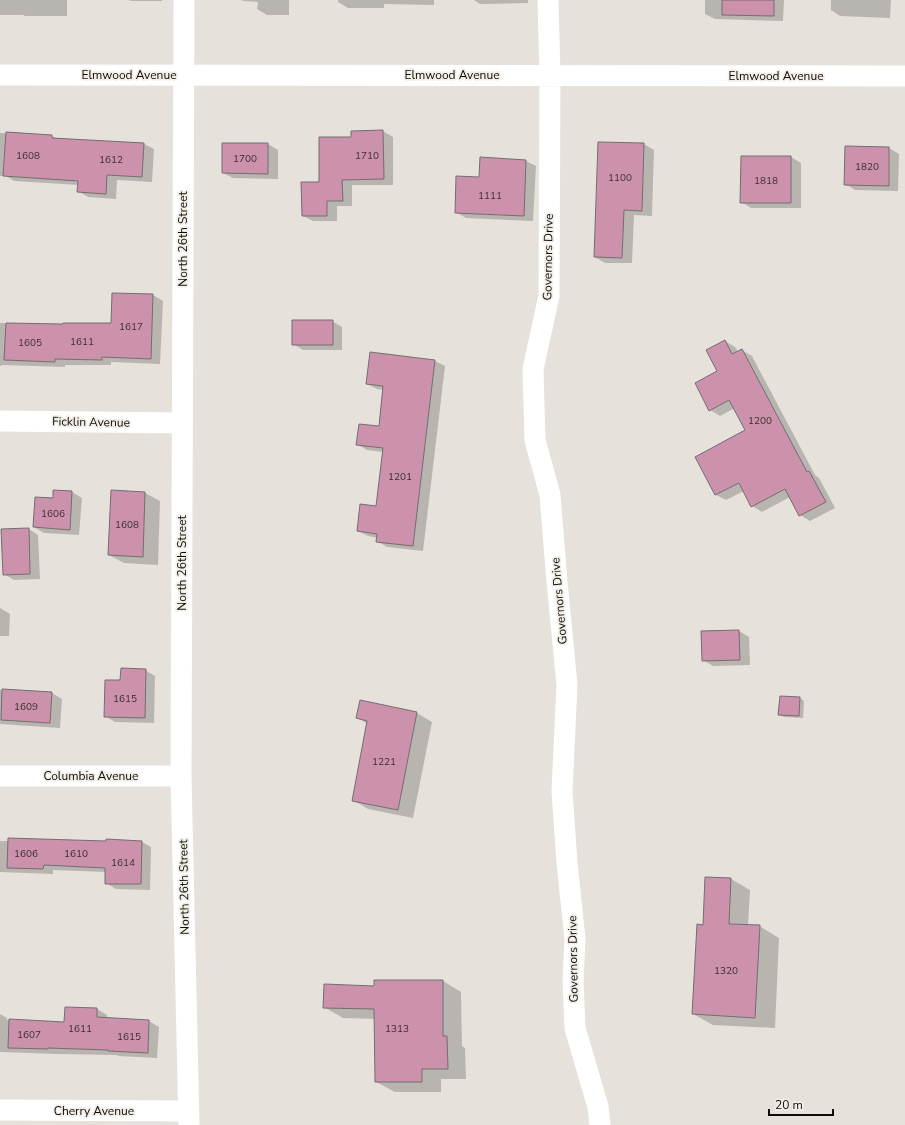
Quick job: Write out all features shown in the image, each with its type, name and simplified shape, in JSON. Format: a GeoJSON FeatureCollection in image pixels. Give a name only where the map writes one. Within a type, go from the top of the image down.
{"type":"FeatureCollection","features":[{"type":"Feature","properties":{"kind":"street","name":"North 26th Street"},"geometry":{"type":"LineString","coordinates":[[184,0],[181,776],[189,1118]]}},
{"type":"Feature","properties":{"kind":"street","name":"Governors Drive"},"geometry":{"type":"LineString","coordinates":[[548,0],[550,76],[549,296],[533,369],[535,440],[550,495],[567,686],[562,791],[567,863],[575,939],[573,981],[575,1028],[598,1107],[600,1125]]}},
{"type":"Feature","properties":{"kind":"street","name":"Elmwood Avenue"},"geometry":{"type":"LineString","coordinates":[[0,75],[905,76]]}},
{"type":"Feature","properties":{"kind":"street","name":"Ficklin Avenue"},"geometry":{"type":"LineString","coordinates":[[0,421],[182,423]]}},
{"type":"Feature","properties":{"kind":"street","name":"Columbia Avenue"},"geometry":{"type":"LineString","coordinates":[[0,776],[181,776]]}},
{"type":"Feature","properties":{"kind":"street","name":"Cherry Avenue"},"geometry":{"type":"LineString","coordinates":[[0,1110],[189,1118]]}},
{"type":"Feature","properties":{"kind":"building"},"geometry":{"type":"Polygon","coordinates":[[[722,0],[774,0],[774,16],[722,15],[722,0]]]}},
{"type":"Feature","properties":{"kind":"building"},"geometry":{"type":"Polygon","coordinates":[[[383,130],[384,179],[342,180],[343,201],[327,201],[327,216],[302,216],[301,182],[319,182],[319,137],[351,137],[351,131],[383,130]]]}},
{"type":"Feature","properties":{"kind":"building"},"geometry":{"type":"Polygon","coordinates":[[[6,132],[52,135],[52,138],[144,143],[142,177],[107,175],[106,194],[77,192],[78,181],[3,176],[6,132]]]}},
{"type":"Feature","properties":{"kind":"building"},"geometry":{"type":"Polygon","coordinates":[[[598,142],[644,143],[642,211],[624,210],[622,258],[594,257],[598,142]]]}},
{"type":"Feature","properties":{"kind":"building"},"geometry":{"type":"Polygon","coordinates":[[[222,143],[268,143],[268,174],[222,173],[222,143]]]}},
{"type":"Feature","properties":{"kind":"building"},"geometry":{"type":"Polygon","coordinates":[[[845,146],[889,147],[889,186],[844,185],[845,146]]]}},
{"type":"Feature","properties":{"kind":"building"},"geometry":{"type":"Polygon","coordinates":[[[741,156],[791,156],[791,203],[740,203],[741,156]]]}},
{"type":"Feature","properties":{"kind":"building"},"geometry":{"type":"Polygon","coordinates":[[[480,157],[526,160],[524,216],[455,213],[456,176],[479,177],[480,157]]]}},
{"type":"Feature","properties":{"kind":"building"},"geometry":{"type":"Polygon","coordinates":[[[112,293],[153,294],[151,359],[102,357],[102,360],[55,359],[55,362],[4,360],[6,323],[111,323],[112,293]]]}},
{"type":"Feature","properties":{"kind":"building"},"geometry":{"type":"Polygon","coordinates":[[[292,320],[333,320],[333,345],[292,345],[292,320]]]}},
{"type":"Feature","properties":{"kind":"building"},"geometry":{"type":"Polygon","coordinates":[[[725,340],[732,354],[742,349],[807,472],[809,471],[826,502],[799,516],[785,489],[751,507],[739,483],[715,495],[695,457],[745,430],[729,400],[709,411],[695,383],[717,371],[706,350],[725,340]]]}},
{"type":"Feature","properties":{"kind":"building"},"geometry":{"type":"Polygon","coordinates":[[[370,352],[435,360],[413,546],[376,542],[377,534],[357,531],[360,504],[376,506],[383,448],[356,445],[359,424],[379,426],[383,386],[366,384],[370,352]]]}},
{"type":"Feature","properties":{"kind":"building"},"geometry":{"type":"Polygon","coordinates":[[[53,490],[72,491],[70,530],[33,527],[35,497],[53,498],[53,490]]]}},
{"type":"Feature","properties":{"kind":"building"},"geometry":{"type":"Polygon","coordinates":[[[111,490],[145,492],[143,557],[108,555],[111,490]]]}},
{"type":"Feature","properties":{"kind":"building"},"geometry":{"type":"Polygon","coordinates":[[[29,528],[30,574],[3,575],[1,529],[29,528]]]}},
{"type":"Feature","properties":{"kind":"building"},"geometry":{"type":"Polygon","coordinates":[[[739,630],[740,660],[702,661],[701,631],[739,630]]]}},
{"type":"Feature","properties":{"kind":"building"},"geometry":{"type":"Polygon","coordinates":[[[121,668],[146,669],[145,718],[104,717],[105,680],[120,680],[121,668]]]}},
{"type":"Feature","properties":{"kind":"building"},"geometry":{"type":"Polygon","coordinates":[[[2,689],[52,692],[50,723],[1,720],[2,689]]]}},
{"type":"Feature","properties":{"kind":"building"},"geometry":{"type":"Polygon","coordinates":[[[780,696],[800,697],[799,716],[778,715],[780,696]]]}},
{"type":"Feature","properties":{"kind":"building"},"geometry":{"type":"Polygon","coordinates":[[[360,700],[417,712],[398,810],[352,801],[367,721],[356,718],[360,700]]]}},
{"type":"Feature","properties":{"kind":"building"},"geometry":{"type":"Polygon","coordinates":[[[8,838],[142,841],[141,884],[105,884],[105,868],[44,865],[43,869],[7,868],[8,838]]]}},
{"type":"Feature","properties":{"kind":"building"},"geometry":{"type":"Polygon","coordinates":[[[705,877],[731,878],[729,924],[760,925],[755,1018],[692,1014],[697,924],[703,925],[705,877]]]}},
{"type":"Feature","properties":{"kind":"building"},"geometry":{"type":"Polygon","coordinates":[[[374,980],[443,980],[443,1036],[447,1036],[448,1069],[422,1069],[422,1082],[375,1082],[374,1009],[323,1008],[324,984],[374,986],[374,980]]]}},
{"type":"Feature","properties":{"kind":"building"},"geometry":{"type":"Polygon","coordinates":[[[65,1007],[97,1008],[97,1017],[149,1020],[148,1053],[108,1050],[8,1048],[9,1019],[64,1022],[65,1007]]]}}]}
